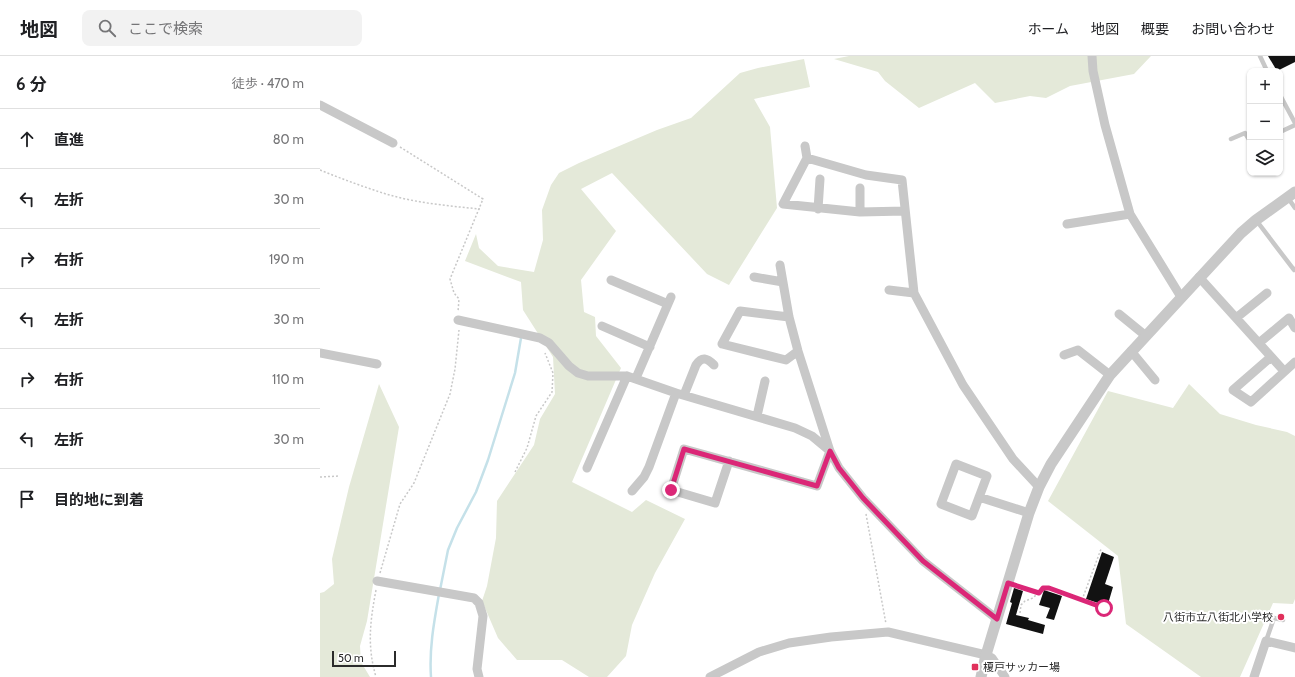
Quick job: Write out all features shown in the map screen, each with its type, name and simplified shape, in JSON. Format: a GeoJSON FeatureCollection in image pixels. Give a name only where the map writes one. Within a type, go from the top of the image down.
{"type":"FeatureCollection","features":[{"type":"Feature","properties":{"kind":"street"},"geometry":{"type":"LineString","coordinates":[[1092,56],[1093,71],[1105,125],[1130,214],[1181,297]]}},
{"type":"Feature","properties":{"kind":"street"},"geometry":{"type":"LineString","coordinates":[[320,105],[393,143]]}},
{"type":"Feature","properties":{"kind":"street"},"geometry":{"type":"LineString","coordinates":[[805,146],[807,158],[782,204],[818,209],[860,212],[905,211]]}},
{"type":"Feature","properties":{"kind":"street"},"geometry":{"type":"LineString","coordinates":[[807,158],[866,175],[902,180],[914,293],[963,384],[1013,459],[1039,487]]}},
{"type":"Feature","properties":{"kind":"street"},"geometry":{"type":"LineString","coordinates":[[818,209],[820,179]]}},
{"type":"Feature","properties":{"kind":"street"},"geometry":{"type":"LineString","coordinates":[[860,188],[860,212]]}},
{"type":"Feature","properties":{"kind":"street"},"geometry":{"type":"LineString","coordinates":[[981,677],[986,655],[1029,513],[1039,487],[1051,464],[1110,375],[1131,351],[1241,233],[1256,220],[1291,195]]}},
{"type":"Feature","properties":{"kind":"street"},"geometry":{"type":"LineString","coordinates":[[1067,224],[1130,214]]}},
{"type":"Feature","properties":{"kind":"street"},"geometry":{"type":"LineString","coordinates":[[780,265],[789,317],[798,351],[830,451],[839,468],[863,498],[923,561],[997,619]]}},
{"type":"Feature","properties":{"kind":"street"},"geometry":{"type":"LineString","coordinates":[[754,277],[783,282]]}},
{"type":"Feature","properties":{"kind":"street"},"geometry":{"type":"LineString","coordinates":[[1199,277],[1284,371]]}},
{"type":"Feature","properties":{"kind":"street"},"geometry":{"type":"LineString","coordinates":[[612,280],[669,300],[636,378]]}},
{"type":"Feature","properties":{"kind":"street"},"geometry":{"type":"LineString","coordinates":[[889,290],[914,293]]}},
{"type":"Feature","properties":{"kind":"street"},"geometry":{"type":"LineString","coordinates":[[1236,318],[1267,293]]}},
{"type":"Feature","properties":{"kind":"street"},"geometry":{"type":"LineString","coordinates":[[789,317],[740,311],[722,344],[786,360],[798,351]]}},
{"type":"Feature","properties":{"kind":"street"},"geometry":{"type":"LineString","coordinates":[[1118,314],[1146,336]]}},
{"type":"Feature","properties":{"kind":"street"},"geometry":{"type":"LineString","coordinates":[[1259,343],[1289,318],[1295,328]]}},
{"type":"Feature","properties":{"kind":"street"},"geometry":{"type":"LineString","coordinates":[[458,320],[540,338],[549,343],[578,374],[588,376],[627,376],[636,378],[680,394],[795,428],[812,436],[830,451]]}},
{"type":"Feature","properties":{"kind":"street"},"geometry":{"type":"LineString","coordinates":[[602,326],[650,347]]}},
{"type":"Feature","properties":{"kind":"street"},"geometry":{"type":"LineString","coordinates":[[1064,355],[1078,350],[1110,375]]}},
{"type":"Feature","properties":{"kind":"street"},"geometry":{"type":"LineString","coordinates":[[1131,351],[1155,380]]}},
{"type":"Feature","properties":{"kind":"street"},"geometry":{"type":"LineString","coordinates":[[320,353],[378,364]]}},
{"type":"Feature","properties":{"kind":"street"},"geometry":{"type":"LineString","coordinates":[[1271,357],[1233,390],[1252,402],[1295,362]]}},
{"type":"Feature","properties":{"kind":"street"},"geometry":{"type":"LineString","coordinates":[[632,491],[644,477],[649,468],[680,394],[698,361],[703,358],[707,359],[714,365]]}},
{"type":"Feature","properties":{"kind":"street"},"geometry":{"type":"LineString","coordinates":[[587,468],[627,376]]}},
{"type":"Feature","properties":{"kind":"street"},"geometry":{"type":"LineString","coordinates":[[757,416],[765,381]]}},
{"type":"Feature","properties":{"kind":"street"},"geometry":{"type":"LineString","coordinates":[[729,461],[715,503],[671,490],[684,449],[729,461],[817,486],[830,451]]}},
{"type":"Feature","properties":{"kind":"street"},"geometry":{"type":"LineString","coordinates":[[956,464],[987,476],[979,497],[972,516],[941,504],[956,464]]}},
{"type":"Feature","properties":{"kind":"street"},"geometry":{"type":"LineString","coordinates":[[979,497],[1029,513]]}},
{"type":"Feature","properties":{"kind":"street"},"geometry":{"type":"LineString","coordinates":[[377,581],[474,598],[479,603],[483,616],[477,669],[478,677]]}},
{"type":"Feature","properties":{"kind":"street"},"geometry":{"type":"LineString","coordinates":[[710,677],[759,652],[789,643],[831,637],[888,632],[986,655],[992,658],[1005,677]]}},
{"type":"Feature","properties":{"kind":"street"},"geometry":{"type":"LineString","coordinates":[[1254,677],[1266,641],[1295,648]]}},
{"type":"Feature","properties":{"kind":"lane"},"geometry":{"type":"LineString","coordinates":[[1260,56],[1266,68]]}},
{"type":"Feature","properties":{"kind":"lane"},"geometry":{"type":"LineString","coordinates":[[1283,101],[1295,124],[1283,130]]}},
{"type":"Feature","properties":{"kind":"lane"},"geometry":{"type":"LineString","coordinates":[[1231,139],[1245,133],[1249,140]]}},
{"type":"Feature","properties":{"kind":"lane"},"geometry":{"type":"LineString","coordinates":[[1291,195],[1295,208]]}},
{"type":"Feature","properties":{"kind":"lane"},"geometry":{"type":"LineString","coordinates":[[1256,220],[1294,270],[1295,269]]}},
{"type":"Feature","properties":{"kind":"lane"},"geometry":{"type":"LineString","coordinates":[[1266,641],[1274,618],[1283,620]]}},
{"type":"Feature","properties":{"kind":"path"},"geometry":{"type":"LineString","coordinates":[[376,677],[372,664],[369,641],[370,621],[377,581],[400,504],[414,483],[450,394],[460,334],[458,320],[459,299],[454,293],[450,279],[480,210],[483,199],[393,143]]}},
{"type":"Feature","properties":{"kind":"path"},"geometry":{"type":"LineString","coordinates":[[320,170],[349,182],[387,194],[443,205],[480,210]]}},
{"type":"Feature","properties":{"kind":"path"},"geometry":{"type":"LineString","coordinates":[[515,472],[527,448],[536,416],[552,392],[553,373],[540,338]]}},
{"type":"Feature","properties":{"kind":"path"},"geometry":{"type":"LineString","coordinates":[[320,477],[340,476]]}},
{"type":"Feature","properties":{"kind":"path"},"geometry":{"type":"LineString","coordinates":[[865,513],[888,632]]}},
{"type":"Feature","properties":{"kind":"path"},"geometry":{"type":"LineString","coordinates":[[1082,600],[1101,550]]}},
{"type":"Feature","properties":{"kind":"path"},"geometry":{"type":"LineString","coordinates":[[1008,583],[1039,593]]}},
{"type":"Feature","properties":{"kind":"path"},"geometry":{"type":"LineString","coordinates":[[1020,613],[1021,605],[1025,601],[1033,598],[1043,588],[1049,588],[1104,608]]}},
{"type":"Feature","properties":{"kind":"green space"},"geometry":{"type":"Polygon","coordinates":[[[849,56],[1151,56],[1134,74],[1070,86],[1046,98],[1030,96],[995,103],[975,83],[919,108],[885,81],[878,72],[834,59],[849,56]]]}},
{"type":"Feature","properties":{"kind":"green space"},"geometry":{"type":"Polygon","coordinates":[[[804,59],[810,87],[754,99],[770,127],[777,208],[729,285],[707,274],[612,173],[581,189],[616,231],[581,280],[584,312],[595,317],[596,336],[621,368],[572,482],[632,512],[646,500],[685,519],[655,573],[632,625],[626,656],[607,677],[589,677],[562,660],[517,660],[498,638],[482,601],[487,586],[496,538],[497,501],[534,445],[540,419],[555,394],[553,357],[523,310],[521,282],[465,261],[476,234],[479,248],[498,266],[534,272],[543,240],[542,210],[551,185],[559,173],[657,130],[691,118],[740,73],[804,59]]]}},
{"type":"Feature","properties":{"kind":"green space"},"geometry":{"type":"Polygon","coordinates":[[[379,384],[399,427],[367,621],[360,646],[361,662],[370,677],[320,677],[320,593],[324,592],[334,584],[332,559],[349,487],[379,384]]]}},
{"type":"Feature","properties":{"kind":"green space"},"geometry":{"type":"Polygon","coordinates":[[[1189,384],[1220,414],[1256,425],[1287,432],[1295,436],[1295,599],[1293,604],[1273,603],[1240,677],[1201,677],[1126,624],[1118,556],[1048,501],[1108,391],[1173,408],[1189,384]]]}},
{"type":"Feature","properties":{"kind":"building"},"geometry":{"type":"Polygon","coordinates":[[[1268,56],[1295,56],[1295,62],[1283,68],[1275,68],[1268,56]]]}},
{"type":"Feature","properties":{"kind":"building"},"geometry":{"type":"Polygon","coordinates":[[[1102,552],[1114,557],[1105,584],[1113,587],[1108,604],[1099,601],[1098,603],[1086,599],[1102,552]]]}},
{"type":"Feature","properties":{"kind":"building"},"geometry":{"type":"Polygon","coordinates":[[[1014,588],[1023,591],[1016,615],[1029,618],[1028,620],[1045,625],[1043,634],[1006,624],[1012,603],[1010,602],[1014,588]]]}},
{"type":"Feature","properties":{"kind":"building"},"geometry":{"type":"Polygon","coordinates":[[[1044,590],[1062,596],[1054,620],[1046,618],[1050,608],[1039,605],[1044,590]]]}},
{"type":"Feature","properties":{"kind":"waterway"},"geometry":{"type":"LineString","coordinates":[[440,590],[448,550],[457,528],[476,492],[488,460],[515,373],[521,338]]}},
{"type":"Feature","properties":{"kind":"waterway"},"geometry":{"type":"LineString","coordinates":[[431,677],[431,646],[439,594]]}},
{"type":"Feature","properties":{"kind":"place","name":"八街市立八街北小学校"},"geometry":{"type":"Point","coordinates":[1281,617]}},
{"type":"Feature","properties":{"kind":"place","name":"榎戸サッカー場"},"geometry":{"type":"Point","coordinates":[975,667]}},
{"type":"Feature","properties":{"kind":"route"},"geometry":{"type":"LineString","coordinates":[[671,490],[684,449],[817,486],[830,451],[839,468],[863,498],[923,561],[997,619],[1008,583],[1039,593],[1043,588],[1049,588],[1104,608]]}}]}
